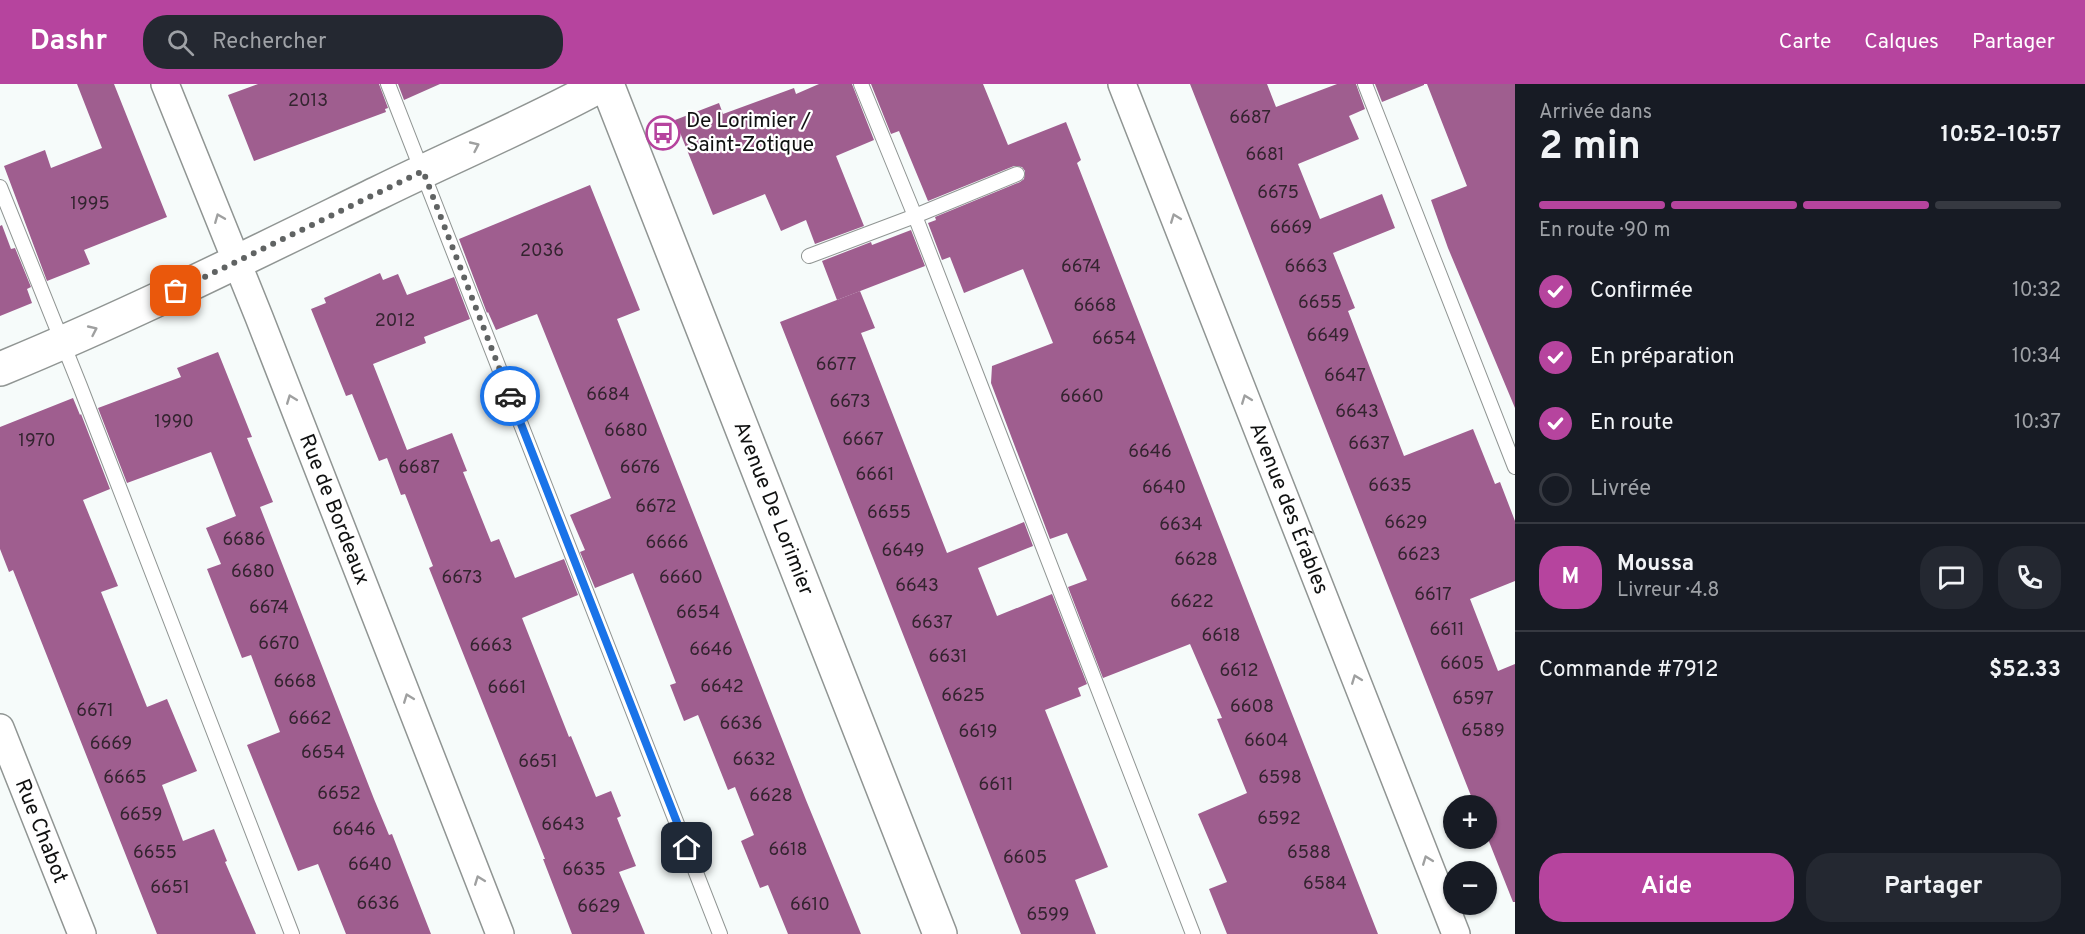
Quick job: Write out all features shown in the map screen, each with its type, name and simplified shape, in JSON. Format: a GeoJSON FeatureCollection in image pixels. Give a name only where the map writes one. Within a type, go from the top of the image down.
{"type":"FeatureCollection","features":[{"type":"Feature","properties":{"kind":"main road"},"geometry":{"type":"LineString","coordinates":[[0,369],[62,344],[237,262],[605,84]]}},
{"type":"Feature","properties":{"kind":"main road","name":"Avenue De Lorimier"},"geometry":{"type":"LineString","coordinates":[[605,84],[940,934]]}},
{"type":"Feature","properties":{"kind":"street","name":"Rue de Bordeaux"},"geometry":{"type":"LineString","coordinates":[[165,84],[500,934]]}},
{"type":"Feature","properties":{"kind":"street","name":"Avenue des Érables"},"geometry":{"type":"LineString","coordinates":[[1122,84],[1456,934]]}},
{"type":"Feature","properties":{"kind":"street","name":"Rue Chabot"},"geometry":{"type":"LineString","coordinates":[[0,729],[82,934]]}},
{"type":"Feature","properties":{"kind":"lane"},"geometry":{"type":"LineString","coordinates":[[388,84],[720,934]]}},
{"type":"Feature","properties":{"kind":"lane"},"geometry":{"type":"LineString","coordinates":[[861,84],[915,216],[1193,934]]}},
{"type":"Feature","properties":{"kind":"lane"},"geometry":{"type":"LineString","coordinates":[[1365,84],[1515,467]]}},
{"type":"Feature","properties":{"kind":"lane"},"geometry":{"type":"LineString","coordinates":[[809,256],[1017,174]]}},
{"type":"Feature","properties":{"kind":"lane"},"geometry":{"type":"LineString","coordinates":[[0,187],[292,934]]}},
{"type":"Feature","properties":{"kind":"building"},"geometry":{"type":"Polygon","coordinates":[[[77,84],[114,84],[167,217],[84,250],[90,264],[47,281],[4,166],[45,150],[51,168],[102,148],[77,84]]]}},
{"type":"Feature","properties":{"kind":"building"},"geometry":{"type":"Polygon","coordinates":[[[258,84],[379,84],[388,108],[385,109],[386,112],[254,161],[228,95],[258,84]]]}},
{"type":"Feature","properties":{"kind":"building"},"geometry":{"type":"Polygon","coordinates":[[[398,84],[440,84],[404,100],[398,84]]]}},
{"type":"Feature","properties":{"kind":"building"},"geometry":{"type":"Polygon","coordinates":[[[819,84],[852,84],[874,140],[836,156],[864,226],[815,244],[806,220],[781,231],[765,194],[713,215],[675,120],[719,103],[723,114],[794,88],[796,94],[819,84]]]}},
{"type":"Feature","properties":{"kind":"building"},"geometry":{"type":"Polygon","coordinates":[[[871,84],[983,84],[1008,145],[1066,122],[1081,160],[1077,163],[1378,934],[1227,934],[1209,889],[1227,882],[1198,814],[1247,793],[1217,719],[1222,718],[1190,644],[1103,678],[1068,587],[1087,580],[1067,533],[1050,539],[991,383],[992,366],[1053,343],[1023,269],[964,293],[950,257],[942,260],[928,223],[936,220],[935,217],[1020,182],[1024,179],[1025,171],[1022,167],[1014,166],[928,201],[899,131],[891,134],[871,84]]]}},
{"type":"Feature","properties":{"kind":"building"},"geometry":{"type":"Polygon","coordinates":[[[1190,84],[1267,84],[1276,107],[1337,84],[1356,84],[1365,109],[1349,116],[1359,139],[1298,164],[1320,219],[1382,194],[1395,228],[1333,253],[1355,308],[1348,311],[1404,456],[1473,429],[1495,484],[1500,482],[1515,521],[1515,581],[1470,599],[1498,671],[1515,664],[1515,902],[1513,902],[1492,849],[1497,849],[1497,795],[1471,795],[1190,84]]]}},
{"type":"Feature","properties":{"kind":"building"},"geometry":{"type":"Polygon","coordinates":[[[1375,84],[1424,84],[1424,85],[1382,102],[1375,84]]]}},
{"type":"Feature","properties":{"kind":"building"},"geometry":{"type":"Polygon","coordinates":[[[1427,84],[1515,84],[1515,408],[1448,248],[1431,200],[1467,186],[1427,84]]]}},
{"type":"Feature","properties":{"kind":"building"},"geometry":{"type":"Polygon","coordinates":[[[590,185],[640,310],[617,319],[861,934],[788,934],[768,885],[760,888],[741,841],[754,835],[735,787],[728,790],[698,715],[684,721],[670,685],[676,683],[633,573],[595,588],[580,552],[585,550],[570,515],[611,498],[537,314],[496,330],[487,313],[459,239],[590,185]]]}},
{"type":"Feature","properties":{"kind":"building"},"geometry":{"type":"Polygon","coordinates":[[[2,225],[11,249],[15,248],[31,287],[27,289],[32,303],[0,316],[0,226],[2,225]]]}},
{"type":"Feature","properties":{"kind":"building"},"geometry":{"type":"Polygon","coordinates":[[[911,230],[925,266],[837,300],[822,261],[871,242],[872,245],[911,230]]]}},
{"type":"Feature","properties":{"kind":"building"},"geometry":{"type":"Polygon","coordinates":[[[380,273],[383,280],[398,274],[407,295],[454,277],[470,319],[424,337],[426,343],[373,364],[407,450],[452,433],[467,471],[463,472],[491,542],[499,539],[515,578],[564,559],[578,595],[522,618],[569,737],[571,736],[596,797],[611,791],[621,816],[617,818],[636,866],[619,872],[645,934],[572,934],[543,859],[545,859],[429,568],[433,566],[405,494],[401,495],[387,458],[379,461],[352,394],[346,396],[311,309],[326,303],[324,298],[380,273]]]}},
{"type":"Feature","properties":{"kind":"building"},"geometry":{"type":"Polygon","coordinates":[[[860,291],[875,328],[861,333],[947,553],[1024,522],[1033,546],[978,568],[997,616],[1052,594],[1087,684],[1078,688],[1081,696],[1045,710],[1108,867],[1075,880],[1096,934],[1021,934],[780,322],[860,291]]]}},
{"type":"Feature","properties":{"kind":"building"},"geometry":{"type":"Polygon","coordinates":[[[218,352],[252,437],[247,438],[273,502],[260,507],[374,799],[389,835],[392,834],[431,934],[346,934],[318,864],[298,871],[247,745],[280,732],[251,655],[242,658],[207,569],[221,564],[206,528],[236,516],[211,452],[127,483],[98,408],[181,377],[177,368],[218,352]]]}},
{"type":"Feature","properties":{"kind":"building"},"geometry":{"type":"Polygon","coordinates":[[[73,398],[110,489],[83,500],[118,586],[101,592],[147,707],[167,699],[197,771],[162,785],[183,841],[214,829],[227,861],[225,862],[256,934],[157,934],[13,570],[9,572],[0,549],[0,427],[73,398]]]}},
{"type":"Feature","properties":{"kind":"way so far"},"geometry":{"type":"LineString","coordinates":[[176,291],[423,171],[510,396]]}},
{"type":"Feature","properties":{"kind":"place","name":"De Lorimier / Saint-Zotique"},"geometry":{"type":"Point","coordinates":[663,133]}},
{"type":"Feature","properties":{"kind":"route"},"geometry":{"type":"LineString","coordinates":[[510,396],[687,848]]}}]}
